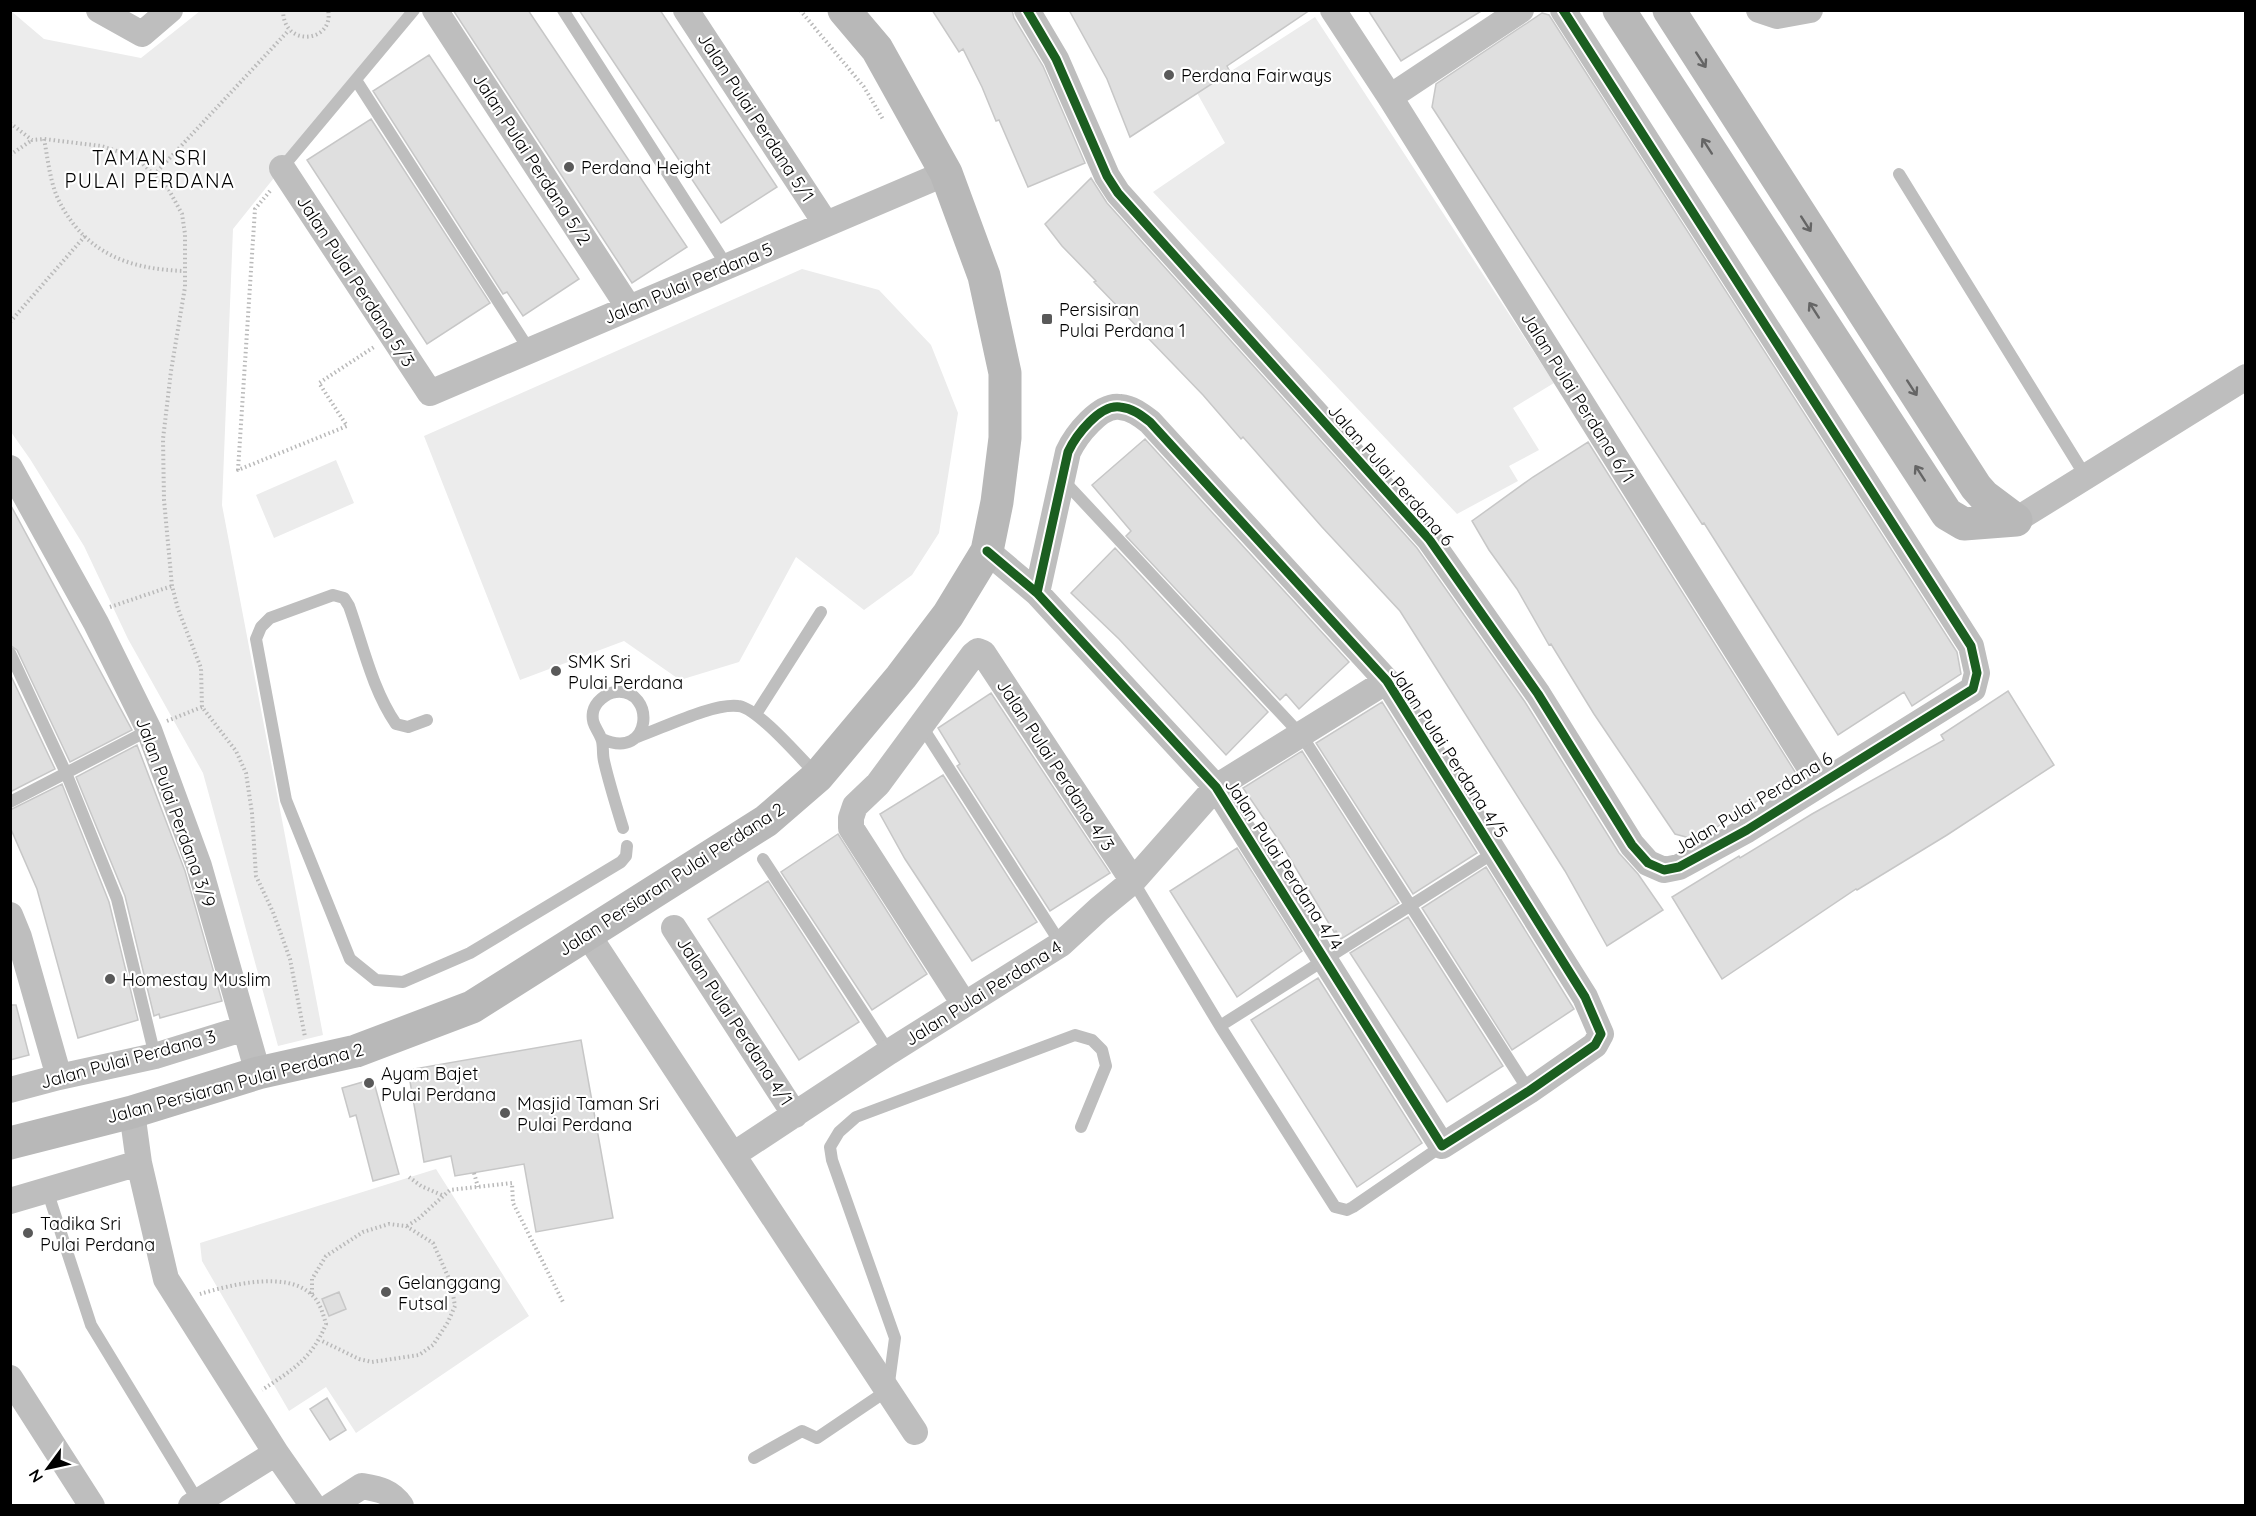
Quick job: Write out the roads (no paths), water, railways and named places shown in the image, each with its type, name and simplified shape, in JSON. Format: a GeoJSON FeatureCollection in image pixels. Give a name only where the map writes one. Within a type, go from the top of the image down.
{"type":"FeatureCollection","features":[{"type":"Feature","properties":{"kind":"street"},"geometry":{"type":"LineString","coordinates":[[99,10],[142,34],[170,10]]}},
{"type":"Feature","properties":{"kind":"street","name":"Jalan Pulai Perdana 5/2"},"geometry":{"type":"LineString","coordinates":[[435,10],[629,308]]}},
{"type":"Feature","properties":{"kind":"street","name":"Jalan Pulai Perdana 5/1"},"geometry":{"type":"LineString","coordinates":[[686,10],[826,224]]}},
{"type":"Feature","properties":{"kind":"street","name":"Jalan Persiaran Pulai Perdana 2"},"geometry":{"type":"LineString","coordinates":[[10,1143],[132,1112],[258,1073],[356,1051],[472,1007],[766,821],[818,776],[901,677],[948,615],[987,551],[997,502],[1005,438],[1005,373],[984,276],[946,173],[877,49],[844,10]]}},
{"type":"Feature","properties":{"kind":"street","name":"Jalan Pulai Perdana 6"},"geometry":{"type":"LineString","coordinates":[[1027,10],[1056,59],[1107,176],[1118,193],[1429,539],[1538,694],[1632,845],[1648,863],[1664,870],[1679,867],[1747,830],[1973,689],[1977,673],[1971,646],[1563,10]]}},
{"type":"Feature","properties":{"kind":"street","name":"Jalan Pulai Perdana 6/1"},"geometry":{"type":"LineString","coordinates":[[1333,10],[1390,97],[1820,784]]}},
{"type":"Feature","properties":{"kind":"street"},"geometry":{"type":"LineString","coordinates":[[1390,97],[1521,10]]}},
{"type":"Feature","properties":{"kind":"street"},"geometry":{"type":"LineString","coordinates":[[1619,10],[1947,514],[1954,520],[1964,524],[2016,520],[2246,377]]}},
{"type":"Feature","properties":{"kind":"street"},"geometry":{"type":"LineString","coordinates":[[1669,10],[1976,487],[1984,496],[2016,520]]}},
{"type":"Feature","properties":{"kind":"street"},"geometry":{"type":"LineString","coordinates":[[1759,10],[1777,16],[1810,10]]}},
{"type":"Feature","properties":{"kind":"street","name":"Jalan Pulai Perdana 5/3"},"geometry":{"type":"LineString","coordinates":[[284,170],[430,393]]}},
{"type":"Feature","properties":{"kind":"street","name":"Jalan Pulai Perdana 5"},"geometry":{"type":"LineString","coordinates":[[430,393],[946,173]]}},
{"type":"Feature","properties":{"kind":"street","name":"Jalan Pulai Perdana 4/5"},"geometry":{"type":"LineString","coordinates":[[1037,593],[1068,452],[1073,441],[1092,420],[1111,408],[1119,406],[1134,411],[1150,422],[1387,681],[1585,997],[1601,1034],[1595,1045],[1529,1091],[1442,1146]]}},
{"type":"Feature","properties":{"kind":"street","name":"Jalan Pulai Perdana 3/9"},"geometry":{"type":"LineString","coordinates":[[10,468],[92,616],[149,730],[199,866],[258,1073]]}},
{"type":"Feature","properties":{"kind":"street","name":"Jalan Pulai Perdana 4/4"},"geometry":{"type":"LineString","coordinates":[[987,551],[1037,593],[1216,788],[1442,1146]]}},
{"type":"Feature","properties":{"kind":"street","name":"Jalan Pulai Perdana 4/3"},"geometry":{"type":"LineString","coordinates":[[921,725],[973,655],[978,651],[983,653],[1133,881]]}},
{"type":"Feature","properties":{"kind":"street","name":"Jalan Pulai Perdana 4"},"geometry":{"type":"LineString","coordinates":[[733,1155],[889,1052],[1061,944],[1133,881],[1216,788],[1387,681]]}},
{"type":"Feature","properties":{"kind":"street"},"geometry":{"type":"LineString","coordinates":[[921,725],[878,784],[855,806],[851,828],[964,1004]]}},
{"type":"Feature","properties":{"kind":"street"},"geometry":{"type":"LineString","coordinates":[[10,915],[19,937],[59,1077]]}},
{"type":"Feature","properties":{"kind":"street","name":"Jalan Pulai Perdana 4/1"},"geometry":{"type":"LineString","coordinates":[[674,928],[795,1115]]}},
{"type":"Feature","properties":{"kind":"street"},"geometry":{"type":"LineString","coordinates":[[588,935],[915,1432]]}},
{"type":"Feature","properties":{"kind":"street","name":"Jalan Pulai Perdana 3"},"geometry":{"type":"LineString","coordinates":[[10,1090],[155,1056],[245,1028]]}},
{"type":"Feature","properties":{"kind":"street"},"geometry":{"type":"LineString","coordinates":[[132,1112],[139,1163],[166,1279],[276,1453],[313,1506]]}},
{"type":"Feature","properties":{"kind":"street"},"geometry":{"type":"LineString","coordinates":[[10,1201],[139,1163]]}},
{"type":"Feature","properties":{"kind":"street"},"geometry":{"type":"LineString","coordinates":[[10,1378],[92,1506]]}},
{"type":"Feature","properties":{"kind":"street"},"geometry":{"type":"LineString","coordinates":[[194,1503],[276,1453]]}},
{"type":"Feature","properties":{"kind":"street"},"geometry":{"type":"LineString","coordinates":[[331,1506],[362,1486],[381,1489],[395,1497],[401,1506]]}},
{"type":"Feature","properties":{"kind":"lane"},"geometry":{"type":"LineString","coordinates":[[284,170],[414,10]]}},
{"type":"Feature","properties":{"kind":"lane"},"geometry":{"type":"LineString","coordinates":[[563,10],[727,266]]}},
{"type":"Feature","properties":{"kind":"lane"},"geometry":{"type":"LineString","coordinates":[[356,80],[530,351]]}},
{"type":"Feature","properties":{"kind":"lane"},"geometry":{"type":"LineString","coordinates":[[1899,174],[2086,477]]}},
{"type":"Feature","properties":{"kind":"lane"},"geometry":{"type":"LineString","coordinates":[[1063,480],[1302,736],[1529,1091]]}},
{"type":"Feature","properties":{"kind":"lane"},"geometry":{"type":"LineString","coordinates":[[427,720],[408,727],[396,724],[386,710],[350,606],[344,598],[333,596],[270,618],[261,627],[256,639],[286,800],[350,958],[376,980],[403,982],[470,953],[621,862],[626,856],[627,846]]}},
{"type":"Feature","properties":{"kind":"lane"},"geometry":{"type":"LineString","coordinates":[[756,714],[821,612]]}},
{"type":"Feature","properties":{"kind":"lane"},"geometry":{"type":"LineString","coordinates":[[10,653],[66,773],[117,899],[155,1056]]}},
{"type":"Feature","properties":{"kind":"lane"},"geometry":{"type":"LineString","coordinates":[[623,828],[603,758],[602,739],[593,726],[593,710],[602,697],[616,692],[632,696],[642,707],[645,723],[637,737]]}},
{"type":"Feature","properties":{"kind":"lane"},"geometry":{"type":"LineString","coordinates":[[602,739],[614,744],[627,743],[637,737],[715,708],[740,705],[756,714],[818,776]]}},
{"type":"Feature","properties":{"kind":"lane"},"geometry":{"type":"LineString","coordinates":[[921,725],[1061,944]]}},
{"type":"Feature","properties":{"kind":"lane"},"geometry":{"type":"LineString","coordinates":[[10,802],[149,730]]}},
{"type":"Feature","properties":{"kind":"lane"},"geometry":{"type":"LineString","coordinates":[[1220,1026],[1495,852]]}},
{"type":"Feature","properties":{"kind":"lane"},"geometry":{"type":"LineString","coordinates":[[763,859],[889,1052]]}},
{"type":"Feature","properties":{"kind":"lane"},"geometry":{"type":"LineString","coordinates":[[1133,881],[1220,1026],[1335,1207],[1347,1210],[1353,1207],[1442,1146]]}},
{"type":"Feature","properties":{"kind":"lane"},"geometry":{"type":"LineString","coordinates":[[754,1458],[802,1431],[816,1438],[888,1390],[895,1338],[832,1160],[830,1147],[839,1132],[856,1117],[1075,1035],[1092,1040],[1102,1050],[1106,1066],[1081,1127]]}},
{"type":"Feature","properties":{"kind":"lane"},"geometry":{"type":"LineString","coordinates":[[47,1190],[91,1324],[194,1503]]}},
{"type":"Feature","properties":{"kind":"place","name":"Perdana Fairways"},"geometry":{"type":"Point","coordinates":[1169,75]}},
{"type":"Feature","properties":{"kind":"place","name":"Perdana Height"},"geometry":{"type":"Point","coordinates":[569,167]}},
{"type":"Feature","properties":{"kind":"place","name":"Persisiran Pulai Perdana 1"},"geometry":{"type":"Point","coordinates":[1047,319]}},
{"type":"Feature","properties":{"kind":"place","name":"SMK Sri Pulai Perdana"},"geometry":{"type":"Point","coordinates":[556,671]}},
{"type":"Feature","properties":{"kind":"place","name":"Homestay Muslim"},"geometry":{"type":"Point","coordinates":[110,979]}},
{"type":"Feature","properties":{"kind":"place","name":"Ayam Bajet Pulai Perdana"},"geometry":{"type":"Point","coordinates":[369,1083]}},
{"type":"Feature","properties":{"kind":"place","name":"Masjid Taman Sri Pulai Perdana"},"geometry":{"type":"Point","coordinates":[505,1113]}},
{"type":"Feature","properties":{"kind":"place","name":"Tadika Sri Pulai Perdana"},"geometry":{"type":"Point","coordinates":[28,1233]}},
{"type":"Feature","properties":{"kind":"place","name":"Gelanggang Futsal"},"geometry":{"type":"Point","coordinates":[386,1292]}},
{"type":"Feature","properties":{"kind":"district","name":"TAMAN SRI PULAI PERDANA"},"geometry":{"type":"Point","coordinates":[150,168]}}]}
